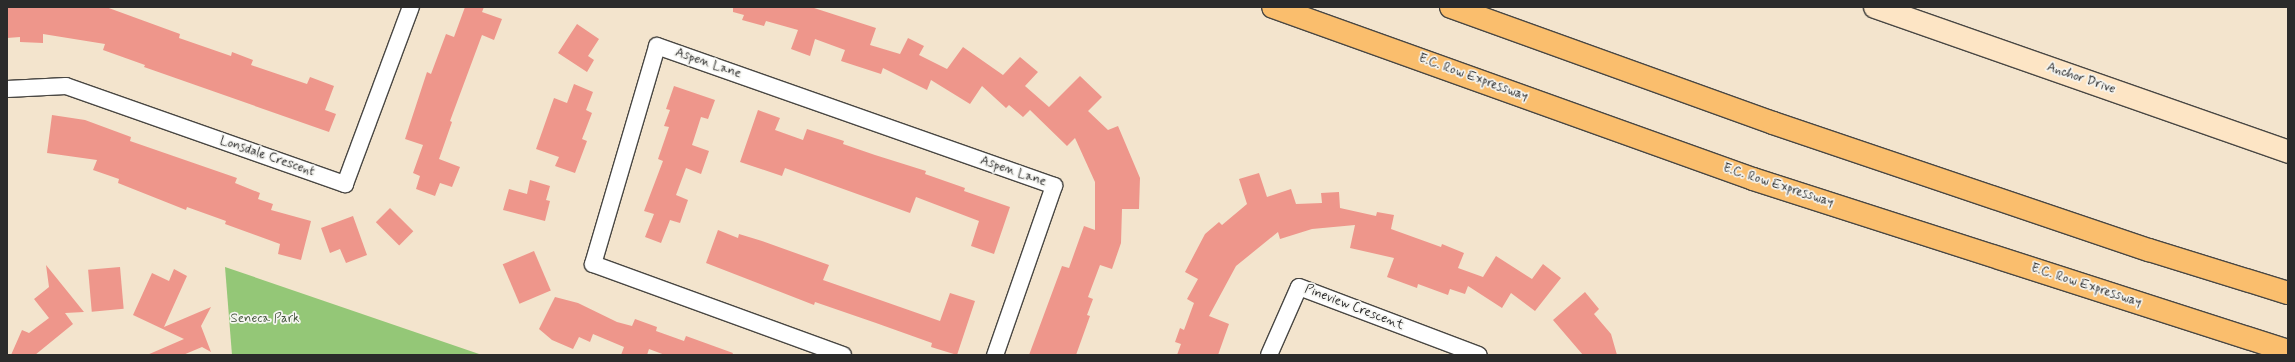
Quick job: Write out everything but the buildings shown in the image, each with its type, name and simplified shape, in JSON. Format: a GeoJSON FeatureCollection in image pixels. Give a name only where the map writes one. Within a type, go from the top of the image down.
{"type":"FeatureCollection","features":[{"type":"Feature","properties":{"kind":"highway","name":"E.C. Row Expressway"},"geometry":{"type":"LineString","coordinates":[[1273,7],[1753,179],[2288,351]]}},
{"type":"Feature","properties":{"kind":"highway"},"geometry":{"type":"LineString","coordinates":[[1451,7],[1773,123],[2149,250],[2288,293]]}},
{"type":"Feature","properties":{"kind":"street","name":"Lonsdale Crescent"},"geometry":{"type":"LineString","coordinates":[[7,89],[66,86],[345,184],[411,7]]}},
{"type":"Feature","properties":{"kind":"street","name":"Anchor Drive"},"geometry":{"type":"LineString","coordinates":[[1875,7],[2288,152]]}},
{"type":"Feature","properties":{"kind":"street","name":"Aspen Lane"},"geometry":{"type":"LineString","coordinates":[[843,355],[593,264],[657,46],[1054,186],[995,355]]}},
{"type":"Feature","properties":{"kind":"street","name":"Pineview Crescent"},"geometry":{"type":"LineString","coordinates":[[1269,355],[1299,287],[1479,355]]}},
{"type":"Feature","properties":{"kind":"green space","name":"Seneca Park"},"geometry":{"type":"Polygon","coordinates":[[[225,267],[482,355],[232,355],[225,267]]]}}]}
